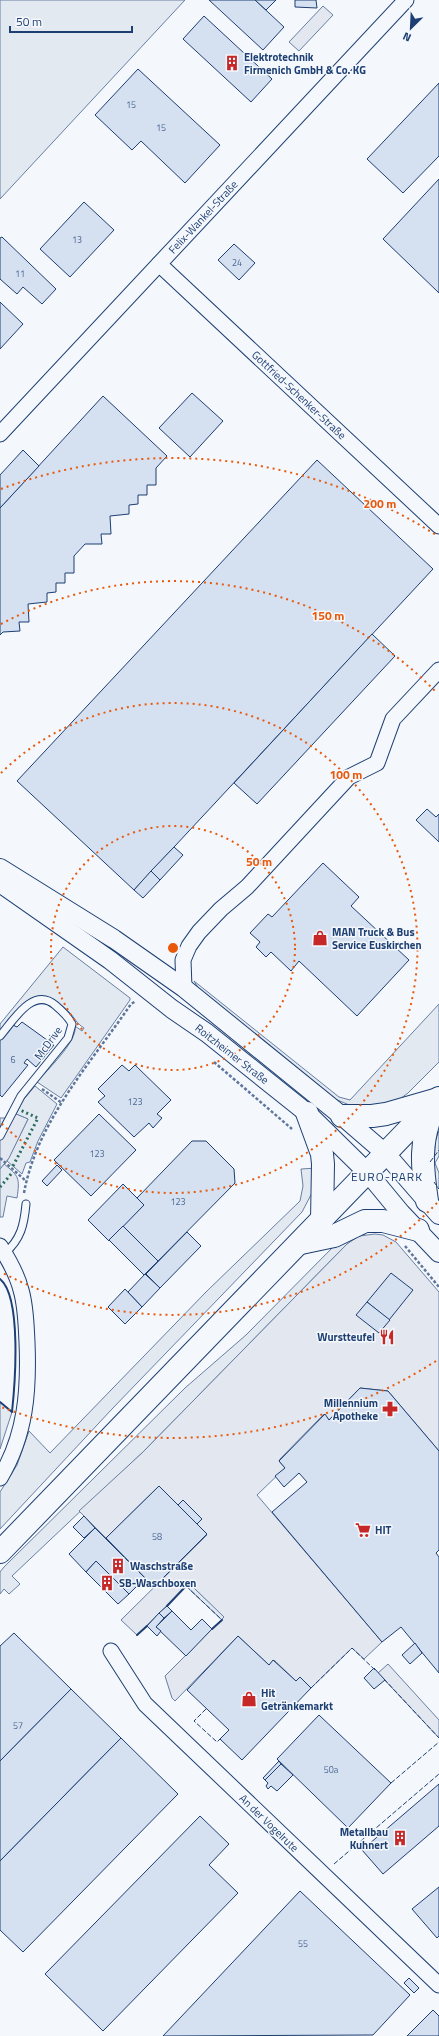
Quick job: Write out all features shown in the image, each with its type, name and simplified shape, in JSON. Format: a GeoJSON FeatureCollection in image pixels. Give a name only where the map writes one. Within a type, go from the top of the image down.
{"type":"FeatureCollection","features":[{"type":"Feature","properties":{"kind":"main road"},"geometry":{"type":"LineString","coordinates":[[342,1116],[379,1115],[438,1099]]}},
{"type":"Feature","properties":{"kind":"main road"},"geometry":{"type":"LineString","coordinates":[[0,1552],[438,1099]]}},
{"type":"Feature","properties":{"kind":"main road"},"geometry":{"type":"LineString","coordinates":[[433,1208],[422,1166],[422,1150],[430,1117],[438,1099]]}},
{"type":"Feature","properties":{"kind":"main road"},"geometry":{"type":"LineString","coordinates":[[307,1113],[322,1154],[322,1220]]}},
{"type":"Feature","properties":{"kind":"main road"},"geometry":{"type":"LineString","coordinates":[[301,1242],[334,1236],[365,1221],[383,1221],[418,1230]]}},
{"type":"Feature","properties":{"kind":"street","name":"Felix-Wankel-Straße"},"geometry":{"type":"LineString","coordinates":[[0,434],[406,0]]}},
{"type":"Feature","properties":{"kind":"street","name":"Gottfried-Schenker-Straße"},"geometry":{"type":"LineString","coordinates":[[159,264],[439,526]]}},
{"type":"Feature","properties":{"kind":"street"},"geometry":{"type":"LineString","coordinates":[[184,988],[183,960],[195,937],[221,909],[247,887],[349,777],[377,763],[393,719],[439,670]]}},
{"type":"Feature","properties":{"kind":"street","name":"Roitzheimer Straße"},"geometry":{"type":"LineString","coordinates":[[0,868],[114,939],[184,988],[342,1116],[386,1154],[433,1208]]}},
{"type":"Feature","properties":{"kind":"street","name":"Roitzheimer Straße"},"geometry":{"type":"LineString","coordinates":[[0,883],[110,960],[172,1009],[207,1033],[307,1113],[368,1173],[401,1213],[439,1253]]}},
{"type":"Feature","properties":{"kind":"street"},"geometry":{"type":"LineString","coordinates":[[0,1478],[11,1457],[20,1434],[26,1404],[28,1381],[24,1304],[17,1278],[2,1249]]}},
{"type":"Feature","properties":{"kind":"street","name":"An der Vogelrute"},"geometry":{"type":"LineString","coordinates":[[111,1651],[145,1704],[439,1985]]}},
{"type":"Feature","properties":{"kind":"lane","name":"McDrive"},"geometry":{"type":"LineString","coordinates":[[0,1036],[29,1003],[39,999],[51,1002],[66,1015],[72,1024],[68,1038],[20,1096],[0,1136]]}},
{"type":"Feature","properties":{"kind":"lane"},"geometry":{"type":"LineString","coordinates":[[2,1249],[13,1246],[21,1234],[26,1204]]}},
{"type":"Feature","properties":{"kind":"path"},"geometry":{"type":"LineString","coordinates":[[131,995],[143,1004]]}},
{"type":"Feature","properties":{"kind":"path"},"geometry":{"type":"LineString","coordinates":[[26,1204],[23,1200],[26,1181],[42,1140],[60,1102],[131,1004],[137,1000]]}},
{"type":"Feature","properties":{"kind":"path"},"geometry":{"type":"LineString","coordinates":[[211,1060],[295,1132]]}},
{"type":"Feature","properties":{"kind":"path"},"geometry":{"type":"LineString","coordinates":[[0,1158],[26,1181]]}},
{"type":"Feature","properties":{"kind":"path"},"geometry":{"type":"LineString","coordinates":[[400,1243],[439,1287]]}},
{"type":"Feature","properties":{"kind":"shaded area"},"geometry":{"type":"Polygon","coordinates":[[[0,0],[185,0],[0,199],[0,0]]]}},
{"type":"Feature","properties":{"kind":"shaded area"},"geometry":{"type":"Polygon","coordinates":[[[323,6],[333,15],[299,51],[289,42],[323,6]]]}},
{"type":"Feature","properties":{"kind":"shaded area"},"geometry":{"type":"Polygon","coordinates":[[[63,947],[130,998],[130,1000],[61,1098],[37,1082],[67,1047],[75,1032],[75,1026],[82,1031],[84,1028],[58,1002],[48,997],[39,996],[31,999],[23,1005],[0,1032],[0,1024],[63,947]]]}},
{"type":"Feature","properties":{"kind":"shaded area"},"geometry":{"type":"Polygon","coordinates":[[[194,981],[339,1097],[350,1100],[439,1004],[439,1062],[408,1093],[397,1101],[386,1106],[354,1107],[335,1099],[204,994],[194,981]]]}},
{"type":"Feature","properties":{"kind":"shaded area"},"geometry":{"type":"Polygon","coordinates":[[[35,1086],[57,1104],[38,1141],[30,1162],[26,1163],[22,1174],[7,1161],[28,1119],[16,1114],[24,1099],[35,1086]]]}},
{"type":"Feature","properties":{"kind":"shaded area"},"geometry":{"type":"Polygon","coordinates":[[[9,1111],[28,1119],[9,1158],[0,1169],[0,1118],[6,1118],[9,1111]]]}},
{"type":"Feature","properties":{"kind":"shaded area"},"geometry":{"type":"Polygon","coordinates":[[[439,1131],[439,1156],[435,1163],[439,1173],[439,1189],[436,1185],[430,1151],[439,1131]]]}},
{"type":"Feature","properties":{"kind":"shaded area"},"geometry":{"type":"Polygon","coordinates":[[[4,1164],[17,1178],[18,1186],[17,1198],[7,1196],[3,1217],[0,1217],[0,1169],[4,1164]]]}},
{"type":"Feature","properties":{"kind":"shaded area"},"geometry":{"type":"Polygon","coordinates":[[[317,1168],[313,1191],[302,1212],[112,1409],[0,1529],[0,1492],[17,1465],[29,1431],[50,1453],[206,1292],[300,1201],[303,1186],[301,1169],[317,1168]]]}},
{"type":"Feature","properties":{"kind":"shaded area"},"geometry":{"type":"Polygon","coordinates":[[[363,1228],[365,1235],[347,1244],[143,1452],[12,1576],[20,1584],[9,1594],[4,1589],[0,1594],[0,1572],[4,1567],[185,1388],[246,1335],[337,1243],[363,1228]]]}},
{"type":"Feature","properties":{"kind":"shaded area"},"geometry":{"type":"Polygon","coordinates":[[[375,1234],[383,1235],[396,1242],[439,1292],[439,1451],[388,1391],[360,1388],[329,1420],[324,1414],[280,1459],[279,1461],[285,1468],[257,1495],[382,1642],[364,1659],[352,1648],[311,1688],[296,1681],[274,1660],[269,1665],[238,1636],[175,1701],[172,1698],[165,1676],[224,1617],[193,1587],[195,1584],[191,1582],[137,1635],[121,1620],[207,1535],[197,1524],[202,1519],[183,1500],[178,1505],[159,1486],[106,1538],[79,1511],[143,1452],[347,1244],[359,1236],[375,1234]]]}},
{"type":"Feature","properties":{"kind":"shaded area"},"geometry":{"type":"Polygon","coordinates":[[[0,1402],[12,1412],[0,1449],[0,1402]]]}},
{"type":"Feature","properties":{"kind":"shaded area"},"geometry":{"type":"Polygon","coordinates":[[[191,1582],[195,1584],[193,1587],[225,1617],[222,1620],[186,1586],[191,1582]]]}},
{"type":"Feature","properties":{"kind":"shaded area"},"geometry":{"type":"Polygon","coordinates":[[[388,1664],[439,1720],[439,1738],[378,1673],[388,1664]]]}},
{"type":"Feature","properties":{"kind":"building"},"geometry":{"type":"Polygon","coordinates":[[[209,0],[255,0],[284,27],[263,50],[209,0]]]}},
{"type":"Feature","properties":{"kind":"building"},"geometry":{"type":"Polygon","coordinates":[[[255,0],[276,0],[266,10],[255,0]]]}},
{"type":"Feature","properties":{"kind":"building"},"geometry":{"type":"Polygon","coordinates":[[[295,0],[316,0],[317,8],[295,7],[295,0]]]}},
{"type":"Feature","properties":{"kind":"building","name":"Elektrotechnik Firmenich GmbH & Co. KG"},"geometry":{"type":"Polygon","coordinates":[[[204,16],[272,79],[251,102],[183,39],[204,16]]]}},
{"type":"Feature","properties":{"kind":"building"},"geometry":{"type":"Polygon","coordinates":[[[138,69],[220,145],[185,183],[141,141],[132,150],[95,115],[138,69]]]}},
{"type":"Feature","properties":{"kind":"building"},"geometry":{"type":"Polygon","coordinates":[[[439,83],[439,156],[403,193],[367,159],[439,83]]]}},
{"type":"Feature","properties":{"kind":"building"},"geometry":{"type":"Polygon","coordinates":[[[439,179],[439,293],[383,239],[439,179]]]}},
{"type":"Feature","properties":{"kind":"building"},"geometry":{"type":"Polygon","coordinates":[[[84,202],[114,230],[70,277],[40,249],[84,202]]]}},
{"type":"Feature","properties":{"kind":"building"},"geometry":{"type":"Polygon","coordinates":[[[2,237],[56,289],[42,304],[23,287],[17,294],[0,279],[0,238],[2,237]]]}},
{"type":"Feature","properties":{"kind":"building"},"geometry":{"type":"Polygon","coordinates":[[[234,244],[255,263],[239,280],[218,260],[234,244]]]}},
{"type":"Feature","properties":{"kind":"building"},"geometry":{"type":"Polygon","coordinates":[[[0,302],[23,324],[0,349],[0,302]]]}},
{"type":"Feature","properties":{"kind":"building"},"geometry":{"type":"Polygon","coordinates":[[[192,393],[223,421],[190,457],[159,428],[192,393]]]}},
{"type":"Feature","properties":{"kind":"building"},"geometry":{"type":"Polygon","coordinates":[[[103,396],[167,456],[156,468],[156,485],[147,485],[147,495],[138,495],[138,504],[129,505],[129,514],[110,516],[111,534],[101,534],[102,544],[85,544],[74,556],[74,573],[65,573],[65,583],[56,583],[56,592],[47,593],[47,602],[28,604],[29,622],[19,622],[20,631],[3,632],[0,635],[0,508],[103,396]]]}},
{"type":"Feature","properties":{"kind":"building"},"geometry":{"type":"Polygon","coordinates":[[[23,450],[39,466],[0,508],[0,475],[23,450]]]}},
{"type":"Feature","properties":{"kind":"building"},"geometry":{"type":"Polygon","coordinates":[[[317,460],[433,569],[134,890],[17,781],[317,460]]]}},
{"type":"Feature","properties":{"kind":"building"},"geometry":{"type":"Polygon","coordinates":[[[372,634],[395,656],[257,804],[234,783],[372,634]]]}},
{"type":"Feature","properties":{"kind":"building"},"geometry":{"type":"Polygon","coordinates":[[[427,809],[436,817],[439,814],[439,842],[416,820],[427,809]]]}},
{"type":"Feature","properties":{"kind":"building"},"geometry":{"type":"Polygon","coordinates":[[[174,847],[183,855],[160,880],[151,871],[174,847]]]}},
{"type":"Feature","properties":{"kind":"building","name":"MAN Truck & Bus Service Euskirchen"},"geometry":{"type":"Polygon","coordinates":[[[323,863],[359,897],[351,906],[409,960],[357,1016],[299,961],[291,971],[271,952],[266,957],[256,947],[260,942],[250,933],[268,914],[272,917],[323,863]]]}},
{"type":"Feature","properties":{"kind":"building"},"geometry":{"type":"Polygon","coordinates":[[[151,871],[160,880],[143,898],[134,890],[151,871]]]}},
{"type":"Feature","properties":{"kind":"building"},"geometry":{"type":"Polygon","coordinates":[[[22,1022],[54,1045],[36,1067],[27,1059],[24,1063],[28,1065],[2,1097],[0,1095],[0,1040],[13,1025],[17,1027],[22,1022]]]}},
{"type":"Feature","properties":{"kind":"building"},"geometry":{"type":"Polygon","coordinates":[[[122,1065],[129,1071],[135,1065],[171,1100],[157,1114],[162,1118],[153,1128],[149,1123],[134,1137],[98,1102],[105,1096],[98,1089],[122,1065]]]}},
{"type":"Feature","properties":{"kind":"building"},"geometry":{"type":"Polygon","coordinates":[[[99,1114],[136,1150],[91,1196],[54,1160],[99,1114]]]}},
{"type":"Feature","properties":{"kind":"building"},"geometry":{"type":"Polygon","coordinates":[[[192,1141],[206,1141],[234,1169],[235,1183],[158,1261],[123,1226],[144,1205],[137,1198],[192,1141]]]}},
{"type":"Feature","properties":{"kind":"building"},"geometry":{"type":"Polygon","coordinates":[[[57,1165],[62,1170],[47,1186],[42,1181],[57,1165]]]}},
{"type":"Feature","properties":{"kind":"building"},"geometry":{"type":"Polygon","coordinates":[[[123,1184],[144,1205],[109,1241],[88,1220],[123,1184]]]}},
{"type":"Feature","properties":{"kind":"building"},"geometry":{"type":"Polygon","coordinates":[[[123,1226],[158,1261],[144,1275],[109,1240],[123,1226]]]}},
{"type":"Feature","properties":{"kind":"building"},"geometry":{"type":"Polygon","coordinates":[[[187,1232],[201,1246],[160,1288],[146,1274],[187,1232]]]}},
{"type":"Feature","properties":{"kind":"building"},"geometry":{"type":"Polygon","coordinates":[[[391,1273],[413,1290],[389,1320],[367,1302],[391,1273]]]}},
{"type":"Feature","properties":{"kind":"building"},"geometry":{"type":"Polygon","coordinates":[[[145,1274],[160,1288],[142,1307],[128,1292],[145,1274]]]}},
{"type":"Feature","properties":{"kind":"building"},"geometry":{"type":"Polygon","coordinates":[[[125,1289],[142,1307],[125,1324],[108,1307],[125,1289]]]}},
{"type":"Feature","properties":{"kind":"building"},"geometry":{"type":"Polygon","coordinates":[[[367,1302],[390,1320],[379,1333],[356,1315],[367,1302]]]}},
{"type":"Feature","properties":{"kind":"building","name":"HIT"},"geometry":{"type":"Polygon","coordinates":[[[360,1388],[388,1391],[439,1451],[439,1550],[436,1553],[439,1557],[439,1673],[401,1627],[382,1642],[272,1512],[307,1482],[299,1473],[284,1487],[275,1476],[285,1468],[279,1461],[325,1414],[329,1420],[360,1388]]]}},
{"type":"Feature","properties":{"kind":"building"},"geometry":{"type":"Polygon","coordinates":[[[159,1486],[207,1534],[154,1587],[106,1538],[159,1486]]]}},
{"type":"Feature","properties":{"kind":"building"},"geometry":{"type":"Polygon","coordinates":[[[183,1500],[202,1519],[197,1524],[178,1505],[183,1500]]]}},
{"type":"Feature","properties":{"kind":"building"},"geometry":{"type":"Polygon","coordinates":[[[84,1516],[95,1528],[84,1538],[73,1527],[84,1516]]]}},
{"type":"Feature","properties":{"kind":"building","name":"Waschstraße"},"geometry":{"type":"Polygon","coordinates":[[[95,1528],[145,1578],[129,1594],[96,1561],[86,1572],[69,1554],[95,1528]]]}},
{"type":"Feature","properties":{"kind":"building","name":"SB-Waschboxen"},"geometry":{"type":"Polygon","coordinates":[[[96,1561],[129,1594],[118,1604],[86,1572],[96,1561]]]}},
{"type":"Feature","properties":{"kind":"building"},"geometry":{"type":"Polygon","coordinates":[[[167,1606],[172,1611],[164,1618],[159,1613],[167,1606]]]}},
{"type":"Feature","properties":{"kind":"building"},"geometry":{"type":"Polygon","coordinates":[[[172,1611],[191,1630],[202,1619],[212,1629],[186,1656],[156,1627],[172,1611]]]}},
{"type":"Feature","properties":{"kind":"building"},"geometry":{"type":"Polygon","coordinates":[[[159,1613],[164,1618],[156,1627],[161,1631],[157,1636],[147,1626],[159,1613]]]}},
{"type":"Feature","properties":{"kind":"building"},"geometry":{"type":"Polygon","coordinates":[[[14,1633],[71,1689],[0,1761],[0,1646],[14,1633]]]}},
{"type":"Feature","properties":{"kind":"building","name":"Hit Getränkemarkt"},"geometry":{"type":"Polygon","coordinates":[[[238,1636],[269,1665],[273,1660],[296,1681],[300,1677],[311,1688],[242,1760],[220,1739],[229,1730],[187,1690],[238,1636]]]}},
{"type":"Feature","properties":{"kind":"building"},"geometry":{"type":"Polygon","coordinates":[[[415,1643],[422,1653],[410,1664],[402,1655],[415,1643]]]}},
{"type":"Feature","properties":{"kind":"building"},"geometry":{"type":"Polygon","coordinates":[[[374,1668],[385,1680],[374,1689],[364,1678],[374,1668]]]}},
{"type":"Feature","properties":{"kind":"building"},"geometry":{"type":"Polygon","coordinates":[[[71,1689],[121,1738],[0,1861],[0,1761],[71,1689]]]}},
{"type":"Feature","properties":{"kind":"building"},"geometry":{"type":"Polygon","coordinates":[[[319,1715],[391,1783],[348,1828],[277,1759],[319,1715]]]}},
{"type":"Feature","properties":{"kind":"building"},"geometry":{"type":"Polygon","coordinates":[[[121,1738],[178,1794],[23,1952],[0,1930],[0,1861],[121,1738]]]}},
{"type":"Feature","properties":{"kind":"building"},"geometry":{"type":"Polygon","coordinates":[[[279,1761],[281,1764],[265,1780],[263,1778],[279,1761]]]}},
{"type":"Feature","properties":{"kind":"building"},"geometry":{"type":"Polygon","coordinates":[[[281,1764],[293,1775],[277,1791],[271,1786],[268,1789],[266,1786],[268,1783],[265,1780],[281,1764]]]}},
{"type":"Feature","properties":{"kind":"building","name":"Metallbau Kuhnert"},"geometry":{"type":"Polygon","coordinates":[[[439,1784],[439,1826],[383,1874],[362,1850],[439,1784]]]}},
{"type":"Feature","properties":{"kind":"building"},"geometry":{"type":"Polygon","coordinates":[[[200,1816],[229,1844],[209,1865],[238,1893],[103,2031],[45,1974],[200,1816]]]}},
{"type":"Feature","properties":{"kind":"building"},"geometry":{"type":"Polygon","coordinates":[[[439,1887],[439,1936],[437,1938],[412,1909],[439,1887]]]}},
{"type":"Feature","properties":{"kind":"building"},"geometry":{"type":"Polygon","coordinates":[[[300,1891],[410,1995],[373,2035],[163,2036],[300,1891]]]}},
{"type":"Feature","properties":{"kind":"building"},"geometry":{"type":"Polygon","coordinates":[[[409,1978],[419,1988],[414,1993],[404,1983],[409,1978]]]}},
{"type":"Feature","properties":{"kind":"building"},"geometry":{"type":"Polygon","coordinates":[[[433,2010],[439,2016],[439,2036],[407,2036],[433,2010]]]}},
{"type":"Feature","properties":{"kind":"hedge"},"geometry":{"type":"LineString","coordinates":[[13,1166],[38,1118],[20,1110]]}},
{"type":"Feature","properties":{"kind":"hedge"},"geometry":{"type":"LineString","coordinates":[[0,1187],[12,1173]]}},
{"type":"Feature","properties":{"kind":"fence"},"geometry":{"type":"LineString","coordinates":[[430,1162],[439,1150]]}},
{"type":"Feature","properties":{"kind":"fence"},"geometry":{"type":"LineString","coordinates":[[434,1182],[439,1189]]}},
{"type":"Feature","properties":{"kind":"fence"},"geometry":{"type":"LineString","coordinates":[[186,1586],[222,1620]]}},
{"type":"Feature","properties":{"kind":"fence"},"geometry":{"type":"LineString","coordinates":[[311,1688],[352,1648],[375,1670]]}},
{"type":"Feature","properties":{"kind":"fence"},"geometry":{"type":"LineString","coordinates":[[384,1679],[439,1738]]}},
{"type":"Feature","properties":{"kind":"fence"},"geometry":{"type":"LineString","coordinates":[[206,1709],[194,1721],[217,1742],[220,1739]]}},
{"type":"Feature","properties":{"kind":"fence"},"geometry":{"type":"LineString","coordinates":[[391,1783],[439,1742]]}},
{"type":"Feature","properties":{"kind":"fence"},"geometry":{"type":"LineString","coordinates":[[334,1864],[439,1774]]}},
{"type":"Feature","properties":{"kind":"wall"},"geometry":{"type":"LineString","coordinates":[[0,1279],[7,1289],[12,1303],[14,1322],[15,1362],[12,1412],[0,1402]]}},
{"type":"Feature","properties":{"kind":"wall"},"geometry":{"type":"LineString","coordinates":[[167,1606],[186,1586]]}},
{"type":"Feature","properties":{"kind":"wall"},"geometry":{"type":"LineString","coordinates":[[212,1629],[222,1620]]}},
{"type":"Feature","properties":{"kind":"wall"},"geometry":{"type":"LineString","coordinates":[[137,1635],[147,1626]]}},
{"type":"Feature","properties":{"kind":"place","name":"Elektrotechnik Firmenich GmbH & Co. KG"},"geometry":{"type":"Point","coordinates":[232,63]}},
{"type":"Feature","properties":{"kind":"place","name":"MAN Truck & Bus Service Euskirchen"},"geometry":{"type":"Point","coordinates":[320,938]}},
{"type":"Feature","properties":{"kind":"place","name":"Wurstteufel"},"geometry":{"type":"Point","coordinates":[387,1337]}},
{"type":"Feature","properties":{"kind":"place","name":"Millennium Apotheke"},"geometry":{"type":"Point","coordinates":[390,1409]}},
{"type":"Feature","properties":{"kind":"place","name":"HIT"},"geometry":{"type":"Point","coordinates":[363,1530]}},
{"type":"Feature","properties":{"kind":"place","name":"Waschstraße"},"geometry":{"type":"Point","coordinates":[118,1566]}},
{"type":"Feature","properties":{"kind":"place","name":"SB-Waschboxen"},"geometry":{"type":"Point","coordinates":[107,1583]}},
{"type":"Feature","properties":{"kind":"place","name":"Hit Getränkemarkt"},"geometry":{"type":"Point","coordinates":[249,1699]}},
{"type":"Feature","properties":{"kind":"place","name":"Metallbau Kuhnert"},"geometry":{"type":"Point","coordinates":[400,1838]}},
{"type":"Feature","properties":{"kind":"district","name":"EURO-PARK"},"geometry":{"type":"Point","coordinates":[387,1176]}}]}
